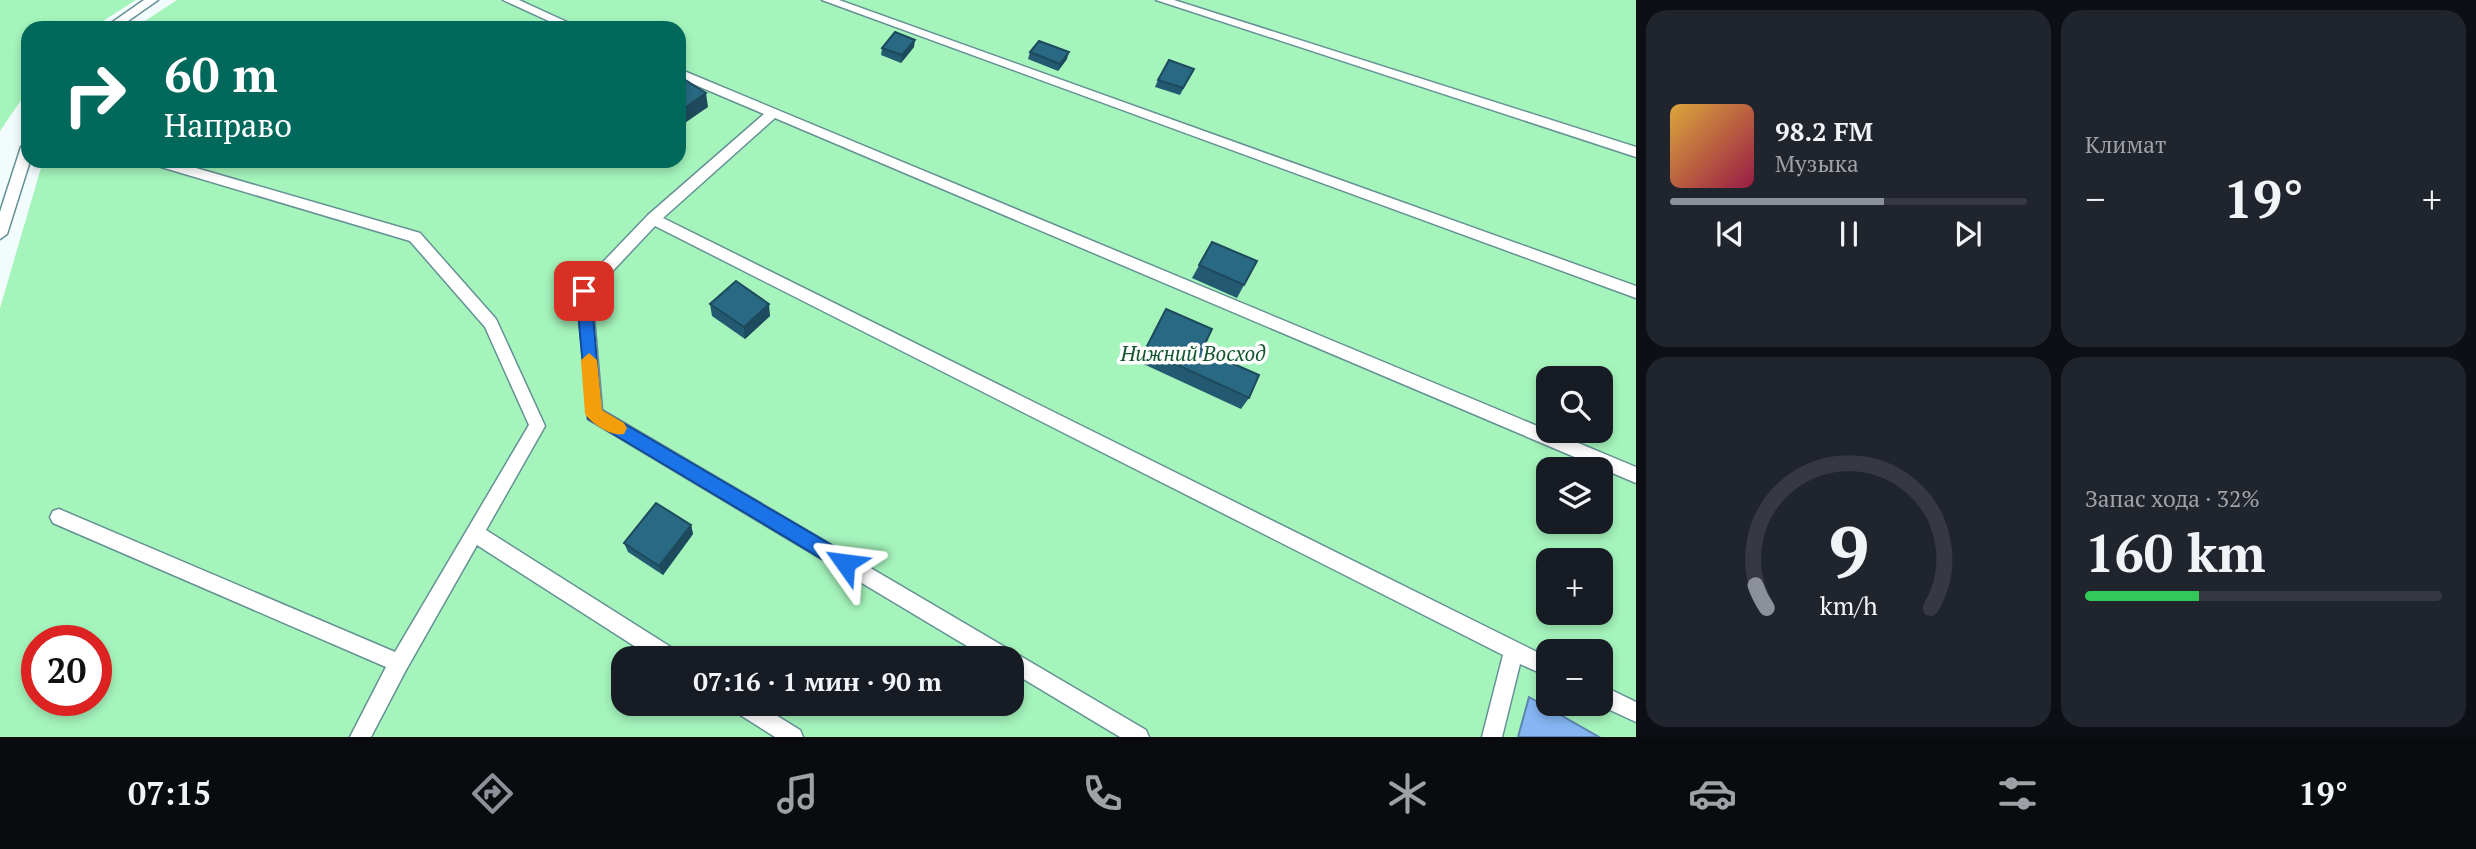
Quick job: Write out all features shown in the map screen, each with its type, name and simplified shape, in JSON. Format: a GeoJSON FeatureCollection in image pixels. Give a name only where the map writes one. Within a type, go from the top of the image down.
{"type":"FeatureCollection","features":[{"type":"Feature","properties":{"kind":"lane"},"geometry":{"type":"LineString","coordinates":[[120,21],[152,0]]}},
{"type":"Feature","properties":{"kind":"lane"},"geometry":{"type":"LineString","coordinates":[[509,0],[558,21]]}},
{"type":"Feature","properties":{"kind":"lane"},"geometry":{"type":"LineString","coordinates":[[828,0],[1636,292]]}},
{"type":"Feature","properties":{"kind":"lane"},"geometry":{"type":"LineString","coordinates":[[1162,0],[1636,152]]}},
{"type":"Feature","properties":{"kind":"lane"},"geometry":{"type":"LineString","coordinates":[[686,76],[1636,475]]}},
{"type":"Feature","properties":{"kind":"lane"},"geometry":{"type":"LineString","coordinates":[[772,114],[653,219],[584,291],[594,414],[985,646]]}},
{"type":"Feature","properties":{"kind":"lane"},"geometry":{"type":"LineString","coordinates":[[0,234],[21,168]]}},
{"type":"Feature","properties":{"kind":"lane"},"geometry":{"type":"LineString","coordinates":[[180,168],[415,237],[491,323],[537,426],[399,663],[360,737]]}},
{"type":"Feature","properties":{"kind":"lane"},"geometry":{"type":"LineString","coordinates":[[653,219],[1536,662]]}},
{"type":"Feature","properties":{"kind":"lane"},"geometry":{"type":"LineString","coordinates":[[59,517],[399,663]]}},
{"type":"Feature","properties":{"kind":"lane"},"geometry":{"type":"LineString","coordinates":[[476,534],[651,646]]}},
{"type":"Feature","properties":{"kind":"lane"},"geometry":{"type":"LineString","coordinates":[[1492,737],[1514,651]]}},
{"type":"Feature","properties":{"kind":"lane"},"geometry":{"type":"LineString","coordinates":[[1024,669],[1139,737]]}},
{"type":"Feature","properties":{"kind":"lane"},"geometry":{"type":"LineString","coordinates":[[1613,701],[1636,712]]}},
{"type":"Feature","properties":{"kind":"lane"},"geometry":{"type":"LineString","coordinates":[[760,716],[793,737]]}},
{"type":"Feature","properties":{"kind":"green space"},"geometry":{"type":"Polygon","coordinates":[[[0,0],[136,0],[103,21],[21,21],[21,100],[0,131],[0,0]]]}},
{"type":"Feature","properties":{"kind":"green space","name":"Нижний Восход"},"geometry":{"type":"Polygon","coordinates":[[[177,0],[1636,0],[1636,737],[0,737],[0,308],[41,168],[686,168],[686,21],[145,21],[177,0]]]}},
{"type":"Feature","properties":{"kind":"water"},"geometry":{"type":"Polygon","coordinates":[[[1529,697],[1536,701],[1536,716],[1562,716],[1599,737],[1518,737],[1529,697]]]}},
{"type":"Feature","properties":{"kind":"building"},"geometry":{"type":"Polygon","coordinates":[[[895,32],[915,40],[902,55],[882,48],[895,32]]]}},
{"type":"Feature","properties":{"kind":"building"},"geometry":{"type":"Polygon","coordinates":[[[1039,41],[1069,52],[1060,64],[1030,52],[1039,41]]]}},
{"type":"Feature","properties":{"kind":"building"},"geometry":{"type":"Polygon","coordinates":[[[1169,60],[1194,69],[1183,88],[1158,80],[1169,60]]]}},
{"type":"Feature","properties":{"kind":"building"},"geometry":{"type":"Polygon","coordinates":[[[686,80],[706,93],[686,107],[686,80]]]}},
{"type":"Feature","properties":{"kind":"building"},"geometry":{"type":"Polygon","coordinates":[[[1212,242],[1257,261],[1244,285],[1199,265],[1212,242]]]}},
{"type":"Feature","properties":{"kind":"building"},"geometry":{"type":"Polygon","coordinates":[[[736,281],[769,304],[744,327],[710,304],[736,281]]]}},
{"type":"Feature","properties":{"kind":"building"},"geometry":{"type":"Polygon","coordinates":[[[1166,309],[1212,329],[1202,350],[1259,375],[1249,398],[1145,350],[1166,309]]]}},
{"type":"Feature","properties":{"kind":"building"},"geometry":{"type":"Polygon","coordinates":[[[656,503],[691,525],[659,566],[624,543],[656,503]]]}},
{"type":"Feature","properties":{"kind":"slow traffic"},"geometry":{"type":"LineString","coordinates":[[589,360],[594,414],[618,428]]}},
{"type":"Feature","properties":{"kind":"route"},"geometry":{"type":"LineString","coordinates":[[584,291],[594,414],[845,563]]}}]}
